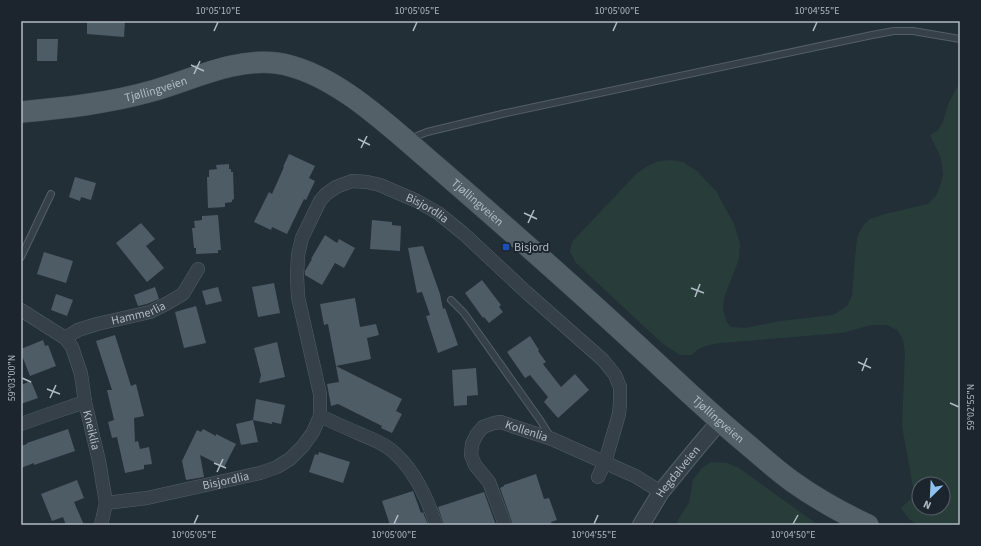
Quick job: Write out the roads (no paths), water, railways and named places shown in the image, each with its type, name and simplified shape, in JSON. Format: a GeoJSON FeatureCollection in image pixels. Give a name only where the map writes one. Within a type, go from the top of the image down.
{"type":"FeatureCollection","features":[{"type":"Feature","properties":{"kind":"main road","name":"Tjøllingveien"},"geometry":{"type":"LineString","coordinates":[[21,112],[95,104],[151,91],[235,65],[261,62],[275,63],[294,67],[313,74],[338,88],[367,109],[410,144],[542,259],[776,470],[826,504],[868,525]]}},
{"type":"Feature","properties":{"kind":"street","name":"Bisjordlia"},"geometry":{"type":"LineString","coordinates":[[106,502],[147,498],[260,473],[277,467],[290,459],[303,446],[313,432],[320,416],[320,394],[298,297],[298,255],[302,238],[320,201],[336,186],[352,181],[380,185],[417,201],[438,214],[464,234],[526,292],[603,360],[615,375],[620,387],[618,414],[615,428],[605,462],[598,477]]}},
{"type":"Feature","properties":{"kind":"street","name":"Hammerlia"},"geometry":{"type":"LineString","coordinates":[[65,338],[78,330],[97,324],[150,312],[166,304],[183,294],[198,269]]}},
{"type":"Feature","properties":{"kind":"street"},"geometry":{"type":"LineString","coordinates":[[21,310],[65,338],[72,347],[81,374],[85,402]]}},
{"type":"Feature","properties":{"kind":"street","name":"Kneiklia"},"geometry":{"type":"LineString","coordinates":[[21,424],[85,402],[100,461],[106,502],[101,525]]}},
{"type":"Feature","properties":{"kind":"street"},"geometry":{"type":"LineString","coordinates":[[320,416],[376,441],[389,449],[403,461],[415,477],[423,492],[436,525]]}},
{"type":"Feature","properties":{"kind":"street","name":"Hegdalveien"},"geometry":{"type":"LineString","coordinates":[[642,525],[661,492],[720,421]]}},
{"type":"Feature","properties":{"kind":"street","name":"Kollenlia"},"geometry":{"type":"LineString","coordinates":[[505,525],[489,482],[475,465],[471,455],[472,444],[477,434],[483,427],[494,423],[501,422],[552,439],[635,476],[661,492]]}},
{"type":"Feature","properties":{"kind":"lane"},"geometry":{"type":"LineString","coordinates":[[410,144],[417,136],[427,132],[506,113],[872,35],[894,31],[913,31],[947,36],[960,40]]}},
{"type":"Feature","properties":{"kind":"lane"},"geometry":{"type":"LineString","coordinates":[[21,257],[51,194]]}},
{"type":"Feature","properties":{"kind":"lane"},"geometry":{"type":"LineString","coordinates":[[452,300],[464,313],[552,439]]}},
{"type":"Feature","properties":{"kind":"place","name":"Bisjord"},"geometry":{"type":"Point","coordinates":[506,247]}}]}
